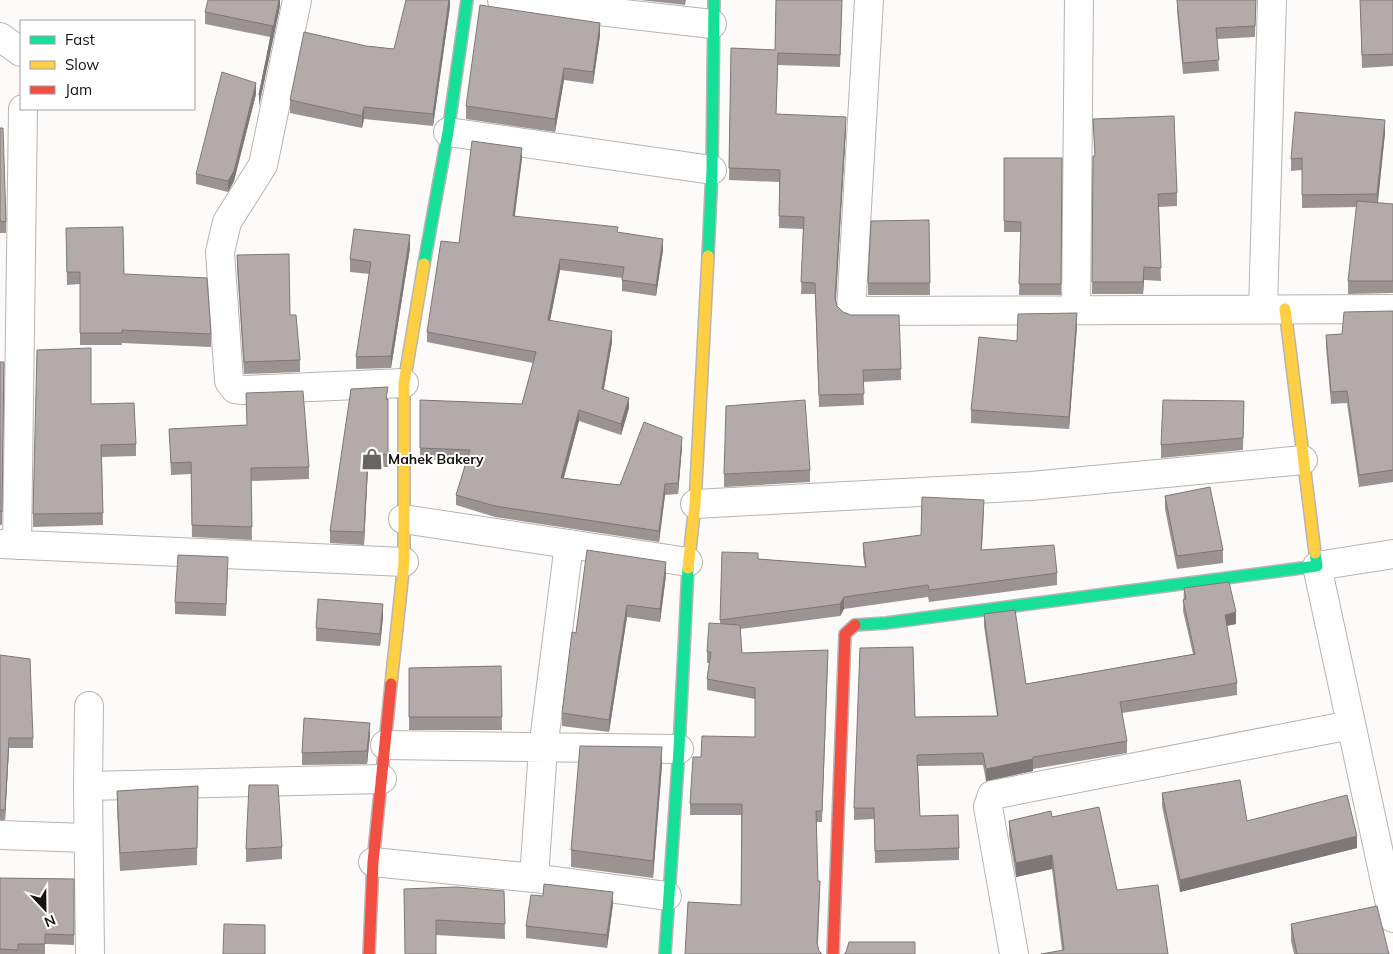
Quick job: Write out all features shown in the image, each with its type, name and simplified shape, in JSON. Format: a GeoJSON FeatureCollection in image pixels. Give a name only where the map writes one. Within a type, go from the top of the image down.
{"type":"FeatureCollection","features":[{"type":"Feature","properties":{"kind":"street"},"geometry":{"type":"LineString","coordinates":[[297,0],[263,165],[227,222],[223,235],[220,252],[229,381],[236,389],[243,390],[404,383]]}},
{"type":"Feature","properties":{"kind":"street"},"geometry":{"type":"LineString","coordinates":[[370,954],[373,862],[404,562],[404,383],[427,243],[448,132],[467,0]]}},
{"type":"Feature","properties":{"kind":"street"},"geometry":{"type":"LineString","coordinates":[[502,0],[713,12],[712,170],[695,504],[688,562],[679,749],[665,954]]}},
{"type":"Feature","properties":{"kind":"street"},"geometry":{"type":"LineString","coordinates":[[869,0],[851,311],[1393,309]]}},
{"type":"Feature","properties":{"kind":"street"},"geometry":{"type":"LineString","coordinates":[[1076,309],[1079,0]]}},
{"type":"Feature","properties":{"kind":"street"},"geometry":{"type":"LineString","coordinates":[[1272,0],[1274,309],[1303,460],[1317,566],[1393,918]]}},
{"type":"Feature","properties":{"kind":"street"},"geometry":{"type":"LineString","coordinates":[[0,38],[20,51]]}},
{"type":"Feature","properties":{"kind":"street"},"geometry":{"type":"LineString","coordinates":[[23,110],[9,545],[404,562]]}},
{"type":"Feature","properties":{"kind":"street"},"geometry":{"type":"LineString","coordinates":[[448,132],[712,170]]}},
{"type":"Feature","properties":{"kind":"street"},"geometry":{"type":"LineString","coordinates":[[695,504],[1031,486],[1303,460]]}},
{"type":"Feature","properties":{"kind":"street"},"geometry":{"type":"LineString","coordinates":[[403,519],[688,562]]}},
{"type":"Feature","properties":{"kind":"street"},"geometry":{"type":"LineString","coordinates":[[534,878],[543,748],[570,544]]}},
{"type":"Feature","properties":{"kind":"street"},"geometry":{"type":"LineString","coordinates":[[833,954],[845,634],[849,627],[856,623],[886,623],[1317,566],[1393,554]]}},
{"type":"Feature","properties":{"kind":"street"},"geometry":{"type":"LineString","coordinates":[[89,706],[87,838],[90,954]]}},
{"type":"Feature","properties":{"kind":"street"},"geometry":{"type":"LineString","coordinates":[[1014,954],[988,807],[992,795],[1351,725]]}},
{"type":"Feature","properties":{"kind":"street"},"geometry":{"type":"LineString","coordinates":[[385,745],[679,749]]}},
{"type":"Feature","properties":{"kind":"street"},"geometry":{"type":"LineString","coordinates":[[88,786],[382,779]]}},
{"type":"Feature","properties":{"kind":"street"},"geometry":{"type":"LineString","coordinates":[[0,836],[87,838]]}},
{"type":"Feature","properties":{"kind":"street"},"geometry":{"type":"LineString","coordinates":[[373,862],[534,878],[668,896]]}},
{"type":"Feature","properties":{"kind":"building"},"geometry":{"type":"Polygon","coordinates":[[[208,0],[279,0],[259,95],[273,26],[205,12],[208,0]]]}},
{"type":"Feature","properties":{"kind":"building"},"geometry":{"type":"Polygon","coordinates":[[[406,0],[449,0],[433,114],[364,107],[362,116],[290,100],[304,32],[366,46],[394,49],[406,0]]]}},
{"type":"Feature","properties":{"kind":"building"},"geometry":{"type":"Polygon","coordinates":[[[776,0],[842,0],[840,55],[778,53],[776,114],[846,117],[835,298],[837,306],[843,312],[851,315],[899,315],[901,369],[863,370],[864,394],[819,395],[815,283],[801,282],[804,217],[779,216],[780,170],[729,168],[731,48],[775,50],[776,0]]]}},
{"type":"Feature","properties":{"kind":"building"},"geometry":{"type":"Polygon","coordinates":[[[1177,0],[1256,0],[1255,26],[1216,28],[1219,60],[1183,63],[1177,0]]]}},
{"type":"Feature","properties":{"kind":"building"},"geometry":{"type":"Polygon","coordinates":[[[1360,0],[1393,0],[1393,54],[1362,55],[1360,0]]]}},
{"type":"Feature","properties":{"kind":"building"},"geometry":{"type":"Polygon","coordinates":[[[480,5],[600,23],[593,72],[564,68],[555,119],[466,106],[480,5]]]}},
{"type":"Feature","properties":{"kind":"building"},"geometry":{"type":"Polygon","coordinates":[[[222,72],[256,83],[234,171],[228,181],[196,174],[222,72]]]}},
{"type":"Feature","properties":{"kind":"building"},"geometry":{"type":"Polygon","coordinates":[[[1295,112],[1385,120],[1377,194],[1302,195],[1302,158],[1291,159],[1295,112]]]}},
{"type":"Feature","properties":{"kind":"building"},"geometry":{"type":"Polygon","coordinates":[[[1174,116],[1177,193],[1158,194],[1161,268],[1144,267],[1143,282],[1092,282],[1093,156],[1095,156],[1093,119],[1174,116]]]}},
{"type":"Feature","properties":{"kind":"building"},"geometry":{"type":"Polygon","coordinates":[[[0,128],[3,128],[6,222],[0,221],[0,128]]]}},
{"type":"Feature","properties":{"kind":"building"},"geometry":{"type":"Polygon","coordinates":[[[472,141],[522,148],[513,216],[618,227],[617,232],[663,239],[656,285],[622,280],[624,267],[560,259],[548,320],[612,331],[602,389],[629,398],[621,424],[579,410],[561,478],[620,485],[644,422],[682,437],[678,483],[665,484],[659,531],[495,506],[456,495],[470,450],[420,448],[420,400],[522,404],[536,352],[427,332],[441,241],[459,243],[472,141]]]}},
{"type":"Feature","properties":{"kind":"building"},"geometry":{"type":"Polygon","coordinates":[[[1004,158],[1062,158],[1061,284],[1019,284],[1021,222],[1004,221],[1004,158]]]}},
{"type":"Feature","properties":{"kind":"building"},"geometry":{"type":"Polygon","coordinates":[[[1357,201],[1393,204],[1393,281],[1348,281],[1357,201]]]}},
{"type":"Feature","properties":{"kind":"building"},"geometry":{"type":"Polygon","coordinates":[[[929,220],[930,283],[868,283],[871,221],[929,220]]]}},
{"type":"Feature","properties":{"kind":"building"},"geometry":{"type":"Polygon","coordinates":[[[123,227],[124,274],[207,278],[211,334],[122,330],[122,333],[80,333],[80,272],[67,272],[66,228],[123,227]]]}},
{"type":"Feature","properties":{"kind":"building"},"geometry":{"type":"Polygon","coordinates":[[[354,229],[410,235],[391,356],[356,357],[371,262],[350,259],[354,229]]]}},
{"type":"Feature","properties":{"kind":"building"},"geometry":{"type":"Polygon","coordinates":[[[289,254],[290,315],[296,315],[300,360],[244,362],[237,255],[289,254]]]}},
{"type":"Feature","properties":{"kind":"building"},"geometry":{"type":"Polygon","coordinates":[[[1393,311],[1393,470],[1359,475],[1347,391],[1331,392],[1326,335],[1342,334],[1344,312],[1393,311]]]}},
{"type":"Feature","properties":{"kind":"building"},"geometry":{"type":"Polygon","coordinates":[[[1077,313],[1069,417],[971,410],[979,337],[1017,341],[1018,314],[1077,313]]]}},
{"type":"Feature","properties":{"kind":"building"},"geometry":{"type":"Polygon","coordinates":[[[91,348],[91,404],[134,403],[136,444],[101,445],[103,513],[33,514],[37,350],[91,348]]]}},
{"type":"Feature","properties":{"kind":"building"},"geometry":{"type":"Polygon","coordinates":[[[0,362],[4,362],[2,512],[0,511],[0,362]]]}},
{"type":"Feature","properties":{"kind":"building"},"geometry":{"type":"Polygon","coordinates":[[[388,387],[386,399],[388,399],[388,454],[368,455],[364,532],[330,531],[351,389],[388,387]]]}},
{"type":"Feature","properties":{"kind":"building"},"geometry":{"type":"Polygon","coordinates":[[[303,391],[309,467],[251,468],[252,527],[192,525],[191,462],[171,463],[169,429],[247,425],[246,393],[303,391]]]}},
{"type":"Feature","properties":{"kind":"building"},"geometry":{"type":"Polygon","coordinates":[[[805,400],[810,470],[724,474],[726,406],[805,400]]]}},
{"type":"Feature","properties":{"kind":"building"},"geometry":{"type":"Polygon","coordinates":[[[1163,400],[1244,401],[1243,438],[1161,445],[1163,400]]]}},
{"type":"Feature","properties":{"kind":"building"},"geometry":{"type":"Polygon","coordinates":[[[1210,487],[1223,550],[1177,556],[1165,496],[1210,487]]]}},
{"type":"Feature","properties":{"kind":"building"},"geometry":{"type":"Polygon","coordinates":[[[922,497],[984,500],[981,550],[1054,545],[1057,573],[929,590],[928,585],[844,597],[840,604],[720,620],[722,552],[758,553],[758,559],[866,567],[863,543],[921,535],[922,497]]]}},
{"type":"Feature","properties":{"kind":"building"},"geometry":{"type":"Polygon","coordinates":[[[587,550],[666,562],[660,609],[627,605],[609,720],[562,713],[572,632],[576,633],[587,550]]]}},
{"type":"Feature","properties":{"kind":"building"},"geometry":{"type":"Polygon","coordinates":[[[178,555],[228,557],[226,604],[175,602],[178,555]]]}},
{"type":"Feature","properties":{"kind":"building"},"geometry":{"type":"Polygon","coordinates":[[[1229,582],[1236,612],[1225,615],[1237,683],[1120,702],[1127,741],[1033,757],[1033,759],[986,769],[983,753],[917,755],[920,816],[958,815],[959,848],[875,851],[874,808],[854,808],[860,648],[913,647],[915,717],[998,716],[984,614],[1015,610],[1026,684],[1195,654],[1183,600],[1186,599],[1184,588],[1229,582]]]}},
{"type":"Feature","properties":{"kind":"building"},"geometry":{"type":"Polygon","coordinates":[[[318,599],[383,604],[380,634],[316,628],[318,599]]]}},
{"type":"Feature","properties":{"kind":"building"},"geometry":{"type":"Polygon","coordinates":[[[709,623],[740,625],[742,653],[828,650],[822,811],[816,811],[818,881],[820,881],[817,943],[822,954],[685,954],[688,902],[741,905],[742,804],[690,804],[693,757],[701,757],[702,736],[755,737],[755,688],[707,679],[711,652],[707,652],[709,623]]]}},
{"type":"Feature","properties":{"kind":"building"},"geometry":{"type":"Polygon","coordinates":[[[0,655],[30,659],[33,738],[9,738],[5,810],[0,810],[0,655]]]}},
{"type":"Feature","properties":{"kind":"building"},"geometry":{"type":"Polygon","coordinates":[[[501,666],[502,717],[409,717],[409,668],[501,666]]]}},
{"type":"Feature","properties":{"kind":"building"},"geometry":{"type":"Polygon","coordinates":[[[304,718],[370,723],[367,751],[302,753],[304,718]]]}},
{"type":"Feature","properties":{"kind":"building"},"geometry":{"type":"Polygon","coordinates":[[[580,746],[662,747],[653,861],[571,850],[580,746]]]}},
{"type":"Feature","properties":{"kind":"building"},"geometry":{"type":"Polygon","coordinates":[[[1240,780],[1247,821],[1347,795],[1357,836],[1180,880],[1162,793],[1240,780]]]}},
{"type":"Feature","properties":{"kind":"building"},"geometry":{"type":"Polygon","coordinates":[[[249,785],[278,785],[282,847],[246,849],[249,785]]]}},
{"type":"Feature","properties":{"kind":"building"},"geometry":{"type":"Polygon","coordinates":[[[198,786],[197,848],[120,853],[117,791],[198,786]]]}},
{"type":"Feature","properties":{"kind":"building"},"geometry":{"type":"Polygon","coordinates":[[[1099,807],[1117,890],[1158,885],[1168,954],[1041,954],[1064,950],[1052,855],[1016,863],[1009,821],[1051,811],[1052,817],[1099,807]]]}},
{"type":"Feature","properties":{"kind":"building"},"geometry":{"type":"Polygon","coordinates":[[[0,878],[74,879],[74,935],[45,934],[45,944],[18,944],[18,950],[0,949],[0,878]]]}},
{"type":"Feature","properties":{"kind":"building"},"geometry":{"type":"Polygon","coordinates":[[[544,884],[613,892],[607,935],[526,926],[531,895],[543,896],[544,884]]]}},
{"type":"Feature","properties":{"kind":"building"},"geometry":{"type":"Polygon","coordinates":[[[456,887],[504,891],[505,924],[436,920],[436,954],[405,954],[404,889],[456,887]]]}},
{"type":"Feature","properties":{"kind":"building"},"geometry":{"type":"Polygon","coordinates":[[[1377,906],[1389,954],[1297,954],[1291,924],[1377,906]]]}},
{"type":"Feature","properties":{"kind":"building"},"geometry":{"type":"Polygon","coordinates":[[[224,924],[265,925],[265,954],[223,954],[224,924]]]}},
{"type":"Feature","properties":{"kind":"building"},"geometry":{"type":"Polygon","coordinates":[[[849,942],[915,942],[915,954],[844,954],[849,942]]]}},
{"type":"Feature","properties":{"kind":"traffic: fast"},"geometry":{"type":"LineString","coordinates":[[424,264],[448,132],[467,0]]}},
{"type":"Feature","properties":{"kind":"traffic: fast"},"geometry":{"type":"LineString","coordinates":[[708,256],[712,170],[714,0]]}},
{"type":"Feature","properties":{"kind":"traffic: fast"},"geometry":{"type":"LineString","coordinates":[[855,625],[886,623],[1317,566],[1315,553]]}},
{"type":"Feature","properties":{"kind":"traffic: fast"},"geometry":{"type":"LineString","coordinates":[[665,954],[679,749],[688,568]]}},
{"type":"Feature","properties":{"kind":"traffic: slow"},"geometry":{"type":"LineString","coordinates":[[688,568],[695,504],[708,256]]}},
{"type":"Feature","properties":{"kind":"traffic: slow"},"geometry":{"type":"LineString","coordinates":[[391,684],[404,562],[404,383],[424,264]]}},
{"type":"Feature","properties":{"kind":"traffic: slow"},"geometry":{"type":"LineString","coordinates":[[1285,309],[1315,553]]}},
{"type":"Feature","properties":{"kind":"traffic: jam"},"geometry":{"type":"LineString","coordinates":[[833,954],[845,634],[855,625]]}},
{"type":"Feature","properties":{"kind":"traffic: jam"},"geometry":{"type":"LineString","coordinates":[[369,954],[373,862],[391,684]]}},
{"type":"Feature","properties":{"kind":"place","name":"Mahek Bakery"},"geometry":{"type":"Point","coordinates":[372,459]}}]}
